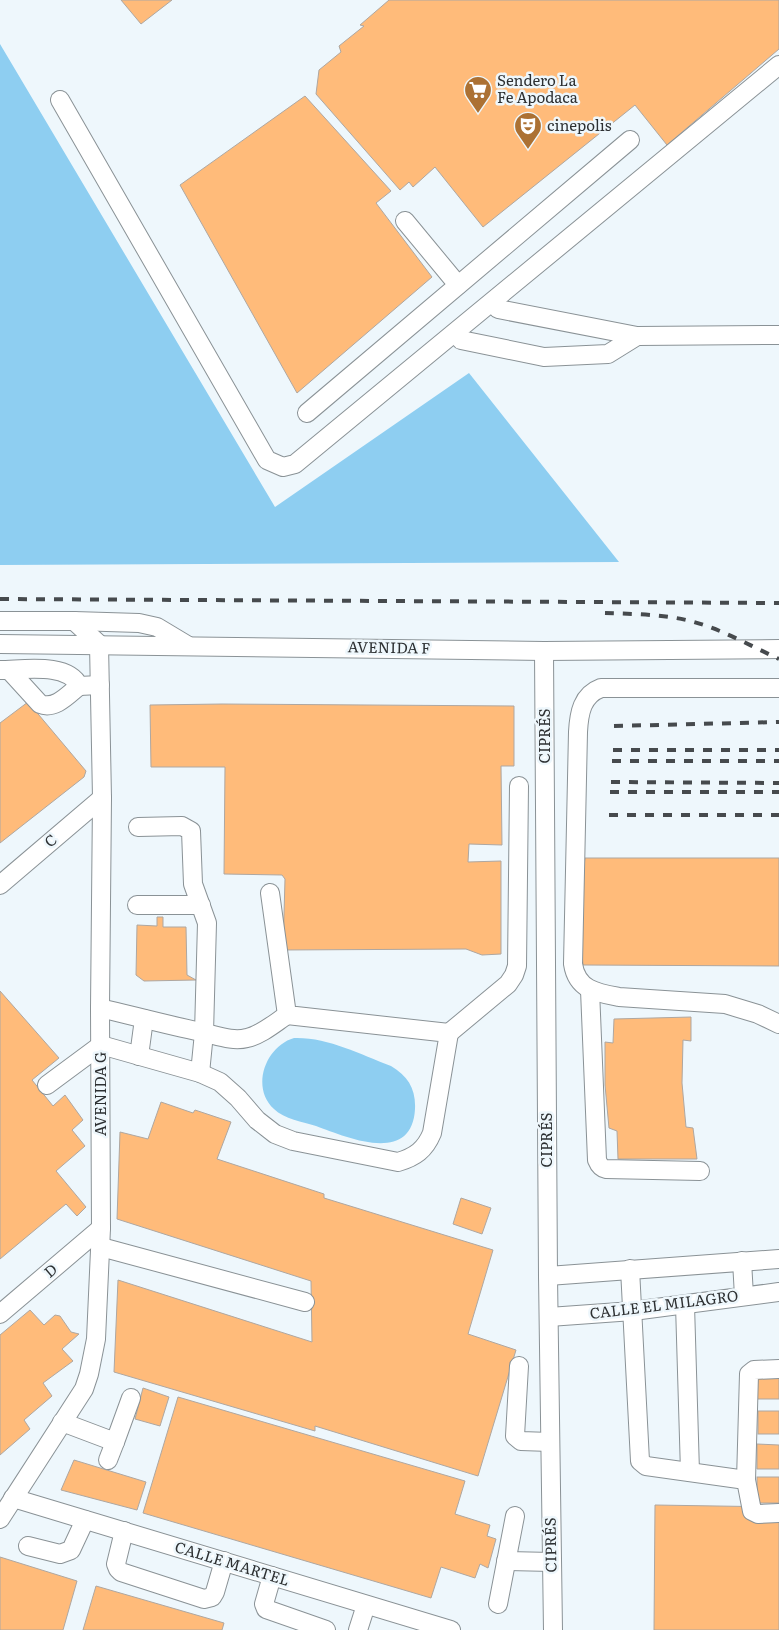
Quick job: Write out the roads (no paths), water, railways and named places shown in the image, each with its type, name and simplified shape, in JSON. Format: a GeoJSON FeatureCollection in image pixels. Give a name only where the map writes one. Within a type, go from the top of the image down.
{"type":"FeatureCollection","features":[{"type":"Feature","properties":{"kind":"street"},"geometry":{"type":"LineString","coordinates":[[60,100],[267,460],[283,468],[294,464],[779,65]]}},
{"type":"Feature","properties":{"kind":"street"},"geometry":{"type":"LineString","coordinates":[[307,413],[630,140]]}},
{"type":"Feature","properties":{"kind":"street"},"geometry":{"type":"LineString","coordinates":[[405,221],[458,284]]}},
{"type":"Feature","properties":{"kind":"street"},"geometry":{"type":"LineString","coordinates":[[498,309],[637,336],[779,335]]}},
{"type":"Feature","properties":{"kind":"street"},"geometry":{"type":"LineString","coordinates":[[461,340],[544,357],[608,354],[637,336]]}},
{"type":"Feature","properties":{"kind":"street"},"geometry":{"type":"LineString","coordinates":[[0,621],[139,623],[157,627],[187,645]]}},
{"type":"Feature","properties":{"kind":"street"},"geometry":{"type":"LineString","coordinates":[[74,622],[100,644]]}},
{"type":"Feature","properties":{"kind":"street","name":"AVENIDA F"},"geometry":{"type":"LineString","coordinates":[[0,644],[544,651],[779,649]]}},
{"type":"Feature","properties":{"kind":"street"},"geometry":{"type":"LineString","coordinates":[[42,644],[44,670]]}},
{"type":"Feature","properties":{"kind":"street","name":"AVENIDA G"},"geometry":{"type":"LineString","coordinates":[[0,1518],[84,1389],[93,1359],[96,1339],[101,1228],[100,1008],[102,798],[100,644]]}},
{"type":"Feature","properties":{"kind":"street","name":"CIPRÉS"},"geometry":{"type":"LineString","coordinates":[[544,651],[548,1276],[553,1630]]}},
{"type":"Feature","properties":{"kind":"street"},"geometry":{"type":"LineString","coordinates":[[5,670],[59,670],[69,674],[80,686]]}},
{"type":"Feature","properties":{"kind":"street"},"geometry":{"type":"LineString","coordinates":[[5,670],[40,704],[46,706],[54,705],[80,686],[100,685]]}},
{"type":"Feature","properties":{"kind":"street"},"geometry":{"type":"LineString","coordinates":[[779,688],[601,688],[593,691],[586,698],[580,712],[578,732],[573,964],[575,975],[580,983],[590,990],[619,997],[725,1004],[758,1014],[779,1024]]}},
{"type":"Feature","properties":{"kind":"street"},"geometry":{"type":"LineString","coordinates":[[47,1084],[101,1045],[200,1073],[220,1082],[238,1098],[257,1120],[275,1134],[292,1141],[398,1162],[420,1152],[430,1139],[449,1034],[508,984],[517,966],[518,786]]}},
{"type":"Feature","properties":{"kind":"street","name":"C"},"geometry":{"type":"LineString","coordinates":[[0,885],[102,798]]}},
{"type":"Feature","properties":{"kind":"street"},"geometry":{"type":"LineString","coordinates":[[138,827],[182,826],[191,831],[194,890],[207,923],[204,1033],[200,1073]]}},
{"type":"Feature","properties":{"kind":"street"},"geometry":{"type":"LineString","coordinates":[[270,893],[286,1015]]}},
{"type":"Feature","properties":{"kind":"street"},"geometry":{"type":"LineString","coordinates":[[137,905],[201,905]]}},
{"type":"Feature","properties":{"kind":"street"},"geometry":{"type":"LineString","coordinates":[[590,990],[598,1164],[606,1169],[700,1171]]}},
{"type":"Feature","properties":{"kind":"street"},"geometry":{"type":"LineString","coordinates":[[100,1008],[225,1038],[248,1038],[261,1032],[286,1015],[449,1034]]}},
{"type":"Feature","properties":{"kind":"street"},"geometry":{"type":"LineString","coordinates":[[139,1056],[144,1019]]}},
{"type":"Feature","properties":{"kind":"street","name":"D"},"geometry":{"type":"LineString","coordinates":[[0,1314],[101,1228]]}},
{"type":"Feature","properties":{"kind":"street"},"geometry":{"type":"LineString","coordinates":[[100,1247],[305,1302]]}},
{"type":"Feature","properties":{"kind":"street"},"geometry":{"type":"LineString","coordinates":[[548,1276],[779,1259]]}},
{"type":"Feature","properties":{"kind":"street"},"geometry":{"type":"LineString","coordinates":[[742,1261],[744,1296]]}},
{"type":"Feature","properties":{"kind":"street"},"geometry":{"type":"LineString","coordinates":[[630,1269],[640,1461],[646,1466],[746,1480]]}},
{"type":"Feature","properties":{"kind":"street","name":"CALLE EL MILAGRO"},"geometry":{"type":"LineString","coordinates":[[549,1316],[633,1311],[779,1292]]}},
{"type":"Feature","properties":{"kind":"street"},"geometry":{"type":"LineString","coordinates":[[685,1305],[690,1472]]}},
{"type":"Feature","properties":{"kind":"street"},"geometry":{"type":"LineString","coordinates":[[519,1366],[516,1436],[520,1441],[550,1442]]}},
{"type":"Feature","properties":{"kind":"street"},"geometry":{"type":"LineString","coordinates":[[779,1369],[754,1370],[749,1374],[746,1480],[750,1508],[758,1514],[779,1513]]}},
{"type":"Feature","properties":{"kind":"street"},"geometry":{"type":"LineString","coordinates":[[108,1460],[130,1398]]}},
{"type":"Feature","properties":{"kind":"street"},"geometry":{"type":"LineString","coordinates":[[62,1422],[115,1442]]}},
{"type":"Feature","properties":{"kind":"street","name":"CALLE MARTEL"},"geometry":{"type":"LineString","coordinates":[[13,1498],[366,1604],[412,1624],[451,1630]]}},
{"type":"Feature","properties":{"kind":"street"},"geometry":{"type":"LineString","coordinates":[[498,1604],[515,1516]]}},
{"type":"Feature","properties":{"kind":"street"},"geometry":{"type":"LineString","coordinates":[[28,1546],[60,1554],[71,1550],[85,1520]]}},
{"type":"Feature","properties":{"kind":"street"},"geometry":{"type":"LineString","coordinates":[[124,1531],[116,1564],[121,1572],[204,1599],[212,1596],[215,1592],[224,1561]]}},
{"type":"Feature","properties":{"kind":"street"},"geometry":{"type":"LineString","coordinates":[[506,1561],[552,1562]]}},
{"type":"Feature","properties":{"kind":"street"},"geometry":{"type":"LineString","coordinates":[[272,1576],[264,1604],[266,1610],[326,1630]]}},
{"type":"Feature","properties":{"kind":"street"},"geometry":{"type":"LineString","coordinates":[[358,1630],[366,1604]]}},
{"type":"Feature","properties":{"kind":"railway"},"geometry":{"type":"LineString","coordinates":[[0,599],[779,603]]}},
{"type":"Feature","properties":{"kind":"railway"},"geometry":{"type":"LineString","coordinates":[[605,613],[638,614],[683,619],[705,625],[779,659]]}},
{"type":"Feature","properties":{"kind":"railway"},"geometry":{"type":"LineString","coordinates":[[614,726],[779,722]]}},
{"type":"Feature","properties":{"kind":"railway"},"geometry":{"type":"LineString","coordinates":[[613,750],[779,750]]}},
{"type":"Feature","properties":{"kind":"railway"},"geometry":{"type":"LineString","coordinates":[[612,761],[779,761]]}},
{"type":"Feature","properties":{"kind":"railway"},"geometry":{"type":"LineString","coordinates":[[611,782],[779,783]]}},
{"type":"Feature","properties":{"kind":"railway"},"geometry":{"type":"LineString","coordinates":[[610,792],[779,792]]}},
{"type":"Feature","properties":{"kind":"railway"},"geometry":{"type":"LineString","coordinates":[[609,815],[779,815]]}},
{"type":"Feature","properties":{"kind":"place","name":"Sendero La Fe Apodaca"},"geometry":{"type":"Point","coordinates":[478,114]}},
{"type":"Feature","properties":{"kind":"place","name":"cinepolis"},"geometry":{"type":"Point","coordinates":[528,150]}}]}
